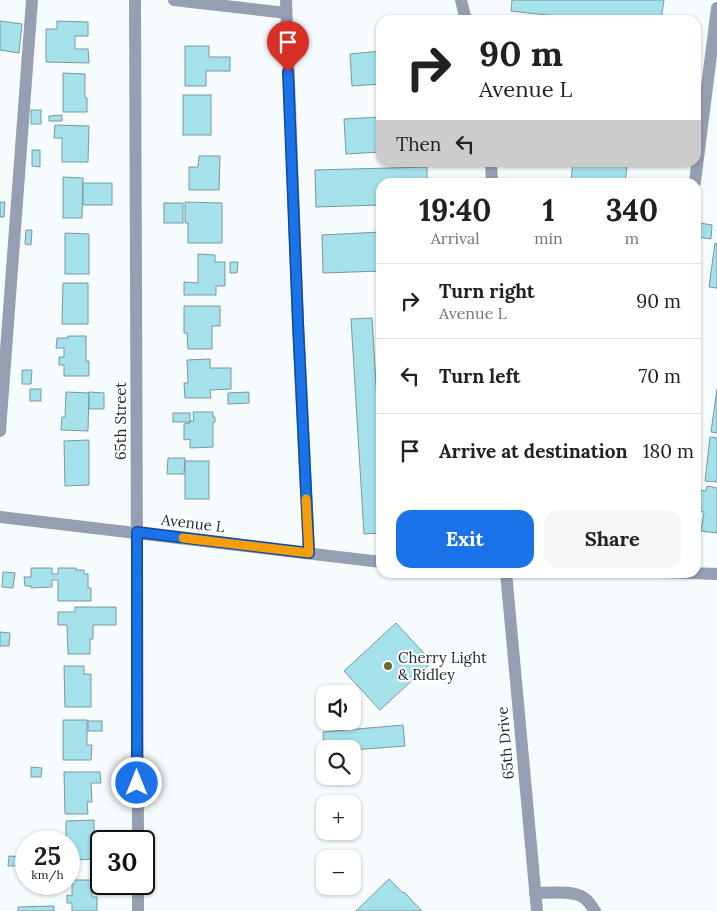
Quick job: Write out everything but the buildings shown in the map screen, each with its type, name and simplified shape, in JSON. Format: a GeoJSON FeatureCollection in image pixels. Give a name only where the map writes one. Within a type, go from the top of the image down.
{"type":"FeatureCollection","features":[{"type":"Feature","properties":{"kind":"street"},"geometry":{"type":"LineString","coordinates":[[0,431],[32,0]]}},
{"type":"Feature","properties":{"kind":"street","name":"65th Street"},"geometry":{"type":"LineString","coordinates":[[135,0],[138,830]]}},
{"type":"Feature","properties":{"kind":"street"},"geometry":{"type":"LineString","coordinates":[[174,0],[286,13]]}},
{"type":"Feature","properties":{"kind":"street"},"geometry":{"type":"LineString","coordinates":[[286,0],[309,553]]}},
{"type":"Feature","properties":{"kind":"street"},"geometry":{"type":"LineString","coordinates":[[461,0],[465,15]]}},
{"type":"Feature","properties":{"kind":"street"},"geometry":{"type":"LineString","coordinates":[[701,135],[717,8]]}},
{"type":"Feature","properties":{"kind":"street","name":"Avenue L"},"geometry":{"type":"LineString","coordinates":[[0,517],[376,561]]}},
{"type":"Feature","properties":{"kind":"street"},"geometry":{"type":"LineString","coordinates":[[701,573],[717,574]]}},
{"type":"Feature","properties":{"kind":"street","name":"65th Drive"},"geometry":{"type":"LineString","coordinates":[[507,578],[537,911]]}},
{"type":"Feature","properties":{"kind":"street"},"geometry":{"type":"LineString","coordinates":[[535,893],[571,893],[580,895],[587,899],[594,911]]}},
{"type":"Feature","properties":{"kind":"street"},"geometry":{"type":"LineString","coordinates":[[138,895],[138,911]]}},
{"type":"Feature","properties":{"kind":"slow traffic"},"geometry":{"type":"LineString","coordinates":[[183,538],[309,553],[306,499]]}},
{"type":"Feature","properties":{"kind":"place","name":"Cherry Light & Ridley"},"geometry":{"type":"Point","coordinates":[388,666]}},
{"type":"Feature","properties":{"kind":"route"},"geometry":{"type":"LineString","coordinates":[[137,783],[137,532],[309,553],[288,72]]}}]}
